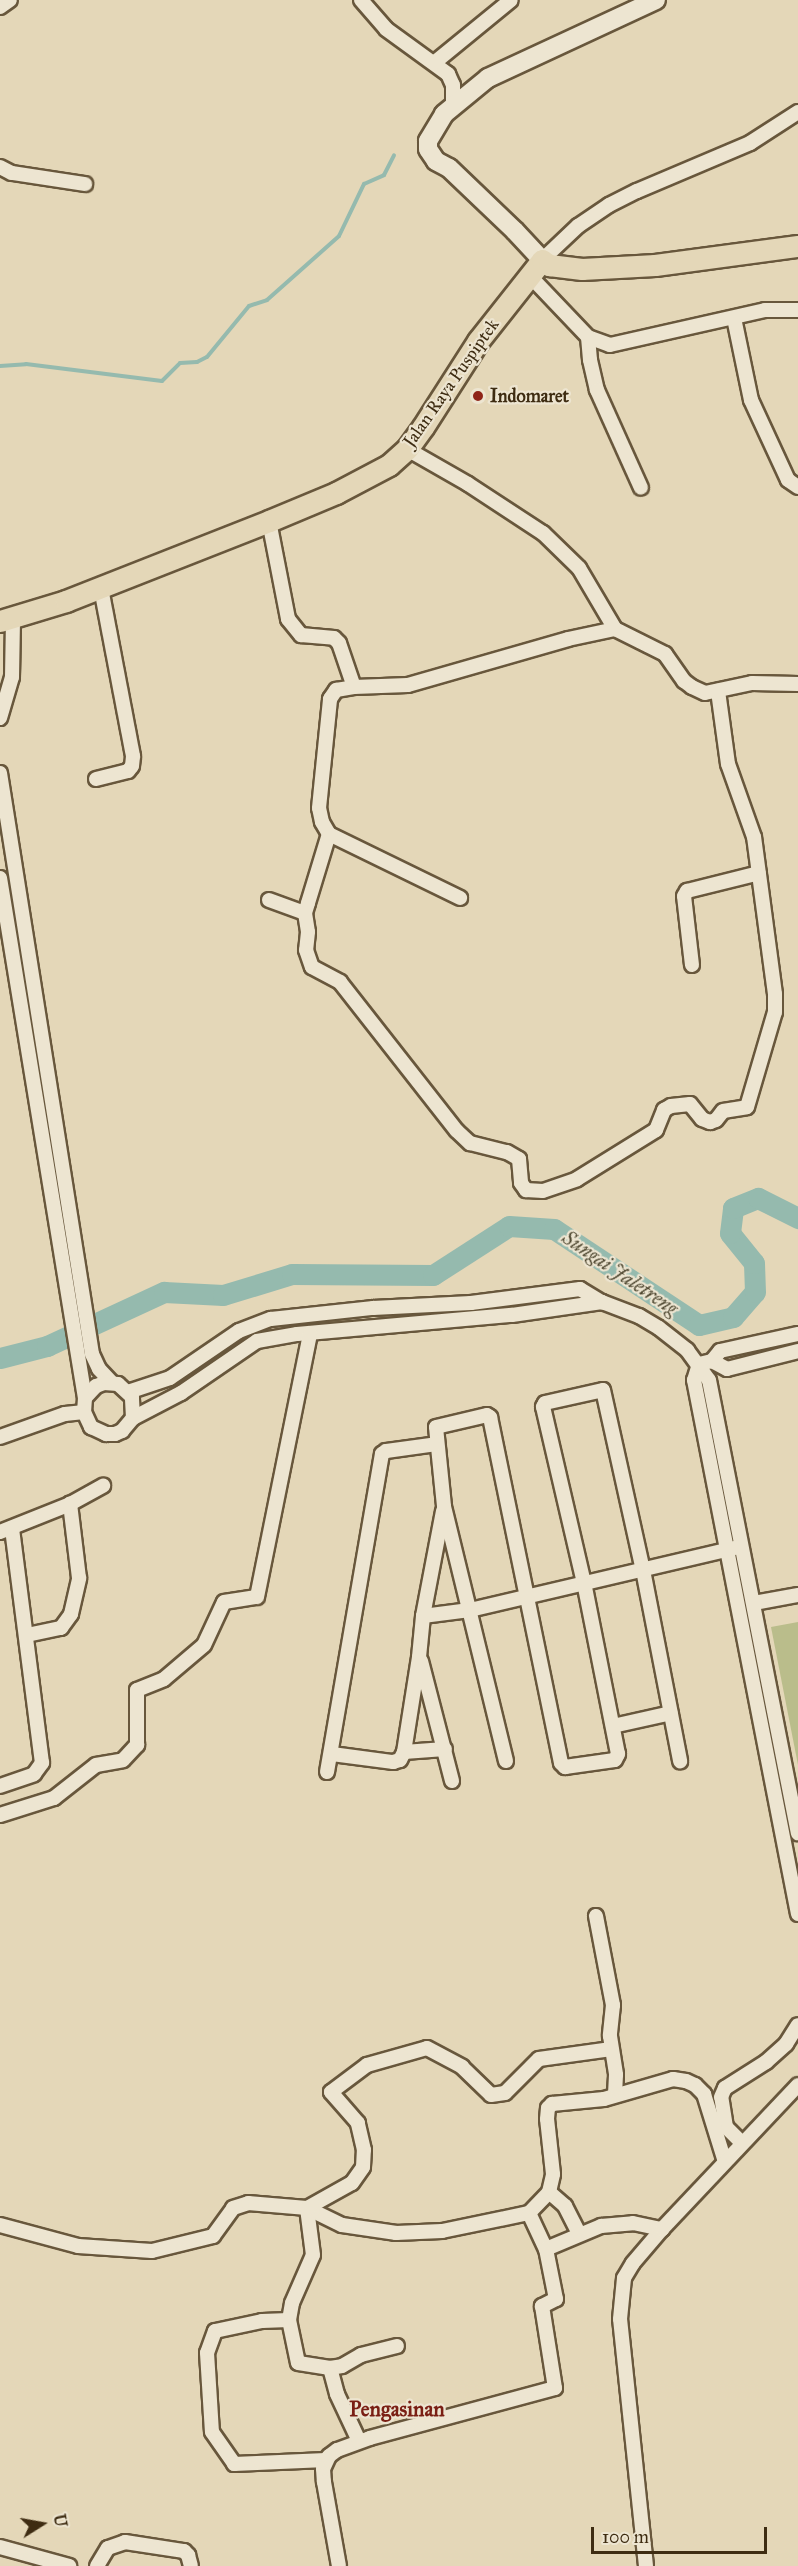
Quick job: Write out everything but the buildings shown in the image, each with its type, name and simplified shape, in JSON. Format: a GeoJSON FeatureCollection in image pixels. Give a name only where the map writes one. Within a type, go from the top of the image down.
{"type":"FeatureCollection","features":[{"type":"Feature","properties":{"kind":"main road"},"geometry":{"type":"LineString","coordinates":[[536,267],[655,265],[798,246]]}},
{"type":"Feature","properties":{"kind":"main road","name":"Jalan Raya Puspiptek"},"geometry":{"type":"LineString","coordinates":[[7,619],[101,588],[158,563],[269,521],[336,493],[389,465],[407,449],[478,340],[536,267]]}},
{"type":"Feature","properties":{"kind":"street"},"geometry":{"type":"LineString","coordinates":[[0,8],[10,0]]}},
{"type":"Feature","properties":{"kind":"street"},"geometry":{"type":"LineString","coordinates":[[361,0],[386,29],[450,77],[453,105]]}},
{"type":"Feature","properties":{"kind":"street"},"geometry":{"type":"LineString","coordinates":[[434,63],[511,0]]}},
{"type":"Feature","properties":{"kind":"street"},"geometry":{"type":"LineString","coordinates":[[641,488],[597,390],[590,360],[588,337],[536,267],[515,231],[430,153],[428,141],[444,114],[488,78],[656,0]]}},
{"type":"Feature","properties":{"kind":"street","name":"Jalan Raya Puspiptek"},"geometry":{"type":"LineString","coordinates":[[536,267],[578,226],[609,205],[750,142],[798,112]]}},
{"type":"Feature","properties":{"kind":"street"},"geometry":{"type":"LineString","coordinates":[[0,167],[12,173],[85,184]]}},
{"type":"Feature","properties":{"kind":"street"},"geometry":{"type":"LineString","coordinates":[[588,337],[610,345],[619,344],[775,309],[798,310]]}},
{"type":"Feature","properties":{"kind":"street"},"geometry":{"type":"LineString","coordinates":[[734,318],[750,400],[788,480],[798,487]]}},
{"type":"Feature","properties":{"kind":"street"},"geometry":{"type":"LineString","coordinates":[[407,449],[520,516],[565,552],[579,568],[615,629],[665,654],[684,681],[692,687],[705,693],[752,683],[798,684]]}},
{"type":"Feature","properties":{"kind":"street"},"geometry":{"type":"LineString","coordinates":[[269,521],[288,619],[301,635],[334,638],[339,643],[354,687]]}},
{"type":"Feature","properties":{"kind":"street"},"geometry":{"type":"LineString","coordinates":[[96,779],[128,771],[132,766],[133,756],[101,588]]}},
{"type":"Feature","properties":{"kind":"street"},"geometry":{"type":"LineString","coordinates":[[0,718],[12,677],[7,619]]}},
{"type":"Feature","properties":{"kind":"street"},"geometry":{"type":"LineString","coordinates":[[460,898],[329,834],[322,822],[319,808],[330,699],[336,690],[408,685],[568,639],[615,629]]}},
{"type":"Feature","properties":{"kind":"street"},"geometry":{"type":"LineString","coordinates":[[329,834],[305,913],[308,932],[306,950],[312,967],[340,982],[457,1131],[470,1143],[513,1154],[519,1159],[523,1187],[535,1192],[561,1186],[577,1179],[650,1135],[656,1130],[664,1110],[671,1106],[690,1104],[702,1119],[710,1122],[716,1120],[723,1111],[750,1105],[753,1080],[775,1012],[759,873],[750,820],[728,764],[718,691]]}},
{"type":"Feature","properties":{"kind":"street"},"geometry":{"type":"LineString","coordinates":[[0,773],[92,1354],[99,1369],[112,1383],[128,1392],[134,1404],[133,1418]]}},
{"type":"Feature","properties":{"kind":"street"},"geometry":{"type":"LineString","coordinates":[[692,965],[684,896],[687,891],[759,873]]}},
{"type":"Feature","properties":{"kind":"street"},"geometry":{"type":"LineString","coordinates":[[0,878],[85,1405],[91,1427],[106,1434],[122,1431],[133,1418],[181,1393],[257,1341],[310,1333],[512,1315],[602,1302]]}},
{"type":"Feature","properties":{"kind":"street"},"geometry":{"type":"LineString","coordinates":[[269,900],[305,913]]}},
{"type":"Feature","properties":{"kind":"street"},"geometry":{"type":"LineString","coordinates":[[128,1392],[170,1378],[239,1330],[271,1319],[373,1308],[471,1303],[580,1289],[602,1302],[639,1316],[706,1363],[727,1368],[798,1351]]}},
{"type":"Feature","properties":{"kind":"street"},"geometry":{"type":"LineString","coordinates":[[508,1297],[512,1315]]}},
{"type":"Feature","properties":{"kind":"street"},"geometry":{"type":"LineString","coordinates":[[0,1815],[54,1798],[96,1765],[123,1760],[136,1745],[137,1690],[164,1679],[204,1645],[224,1602],[257,1597],[310,1333]]}},
{"type":"Feature","properties":{"kind":"street"},"geometry":{"type":"LineString","coordinates":[[706,1363],[720,1351],[798,1334]]}},
{"type":"Feature","properties":{"kind":"street"},"geometry":{"type":"LineString","coordinates":[[706,1363],[798,1914]]}},
{"type":"Feature","properties":{"kind":"street"},"geometry":{"type":"LineString","coordinates":[[0,1437],[85,1405],[96,1386],[112,1383]]}},
{"type":"Feature","properties":{"kind":"street"},"geometry":{"type":"LineString","coordinates":[[506,1761],[444,1506],[437,1444],[438,1425],[487,1415],[490,1417],[563,1766],[618,1758],[584,1583],[543,1407],[545,1403],[606,1391],[680,1761]]}},
{"type":"Feature","properties":{"kind":"street"},"geometry":{"type":"LineString","coordinates":[[327,1772],[332,1754],[382,1454],[386,1451],[437,1444]]}},
{"type":"Feature","properties":{"kind":"street"},"geometry":{"type":"LineString","coordinates":[[0,1786],[34,1774],[42,1763],[27,1635],[6,1530],[70,1504],[103,1486]]}},
{"type":"Feature","properties":{"kind":"street"},"geometry":{"type":"LineString","coordinates":[[27,1635],[61,1628],[71,1614],[79,1578],[70,1504]]}},
{"type":"Feature","properties":{"kind":"street"},"geometry":{"type":"LineString","coordinates":[[332,1754],[393,1762],[400,1760],[404,1752],[423,1616],[444,1506]]}},
{"type":"Feature","properties":{"kind":"street"},"geometry":{"type":"LineString","coordinates":[[423,1616],[470,1610],[736,1547]]}},
{"type":"Feature","properties":{"kind":"street"},"geometry":{"type":"LineString","coordinates":[[736,1547],[754,1603],[760,1676],[798,1833]]}},
{"type":"Feature","properties":{"kind":"street"},"geometry":{"type":"LineString","coordinates":[[754,1603],[798,1595]]}},
{"type":"Feature","properties":{"kind":"street"},"geometry":{"type":"LineString","coordinates":[[419,1657],[452,1781]]}},
{"type":"Feature","properties":{"kind":"street"},"geometry":{"type":"LineString","coordinates":[[613,1726],[671,1713]]}},
{"type":"Feature","properties":{"kind":"street"},"geometry":{"type":"LineString","coordinates":[[404,1752],[445,1749]]}},
{"type":"Feature","properties":{"kind":"street"},"geometry":{"type":"LineString","coordinates":[[596,1916],[613,2005],[611,2049],[616,2075],[615,2095]]}},
{"type":"Feature","properties":{"kind":"street"},"geometry":{"type":"LineString","coordinates":[[742,2143],[726,2127],[721,2097],[725,2088],[766,2062],[786,2044],[798,2025]]}},
{"type":"Feature","properties":{"kind":"street"},"geometry":{"type":"LineString","coordinates":[[307,2208],[352,2183],[363,2167],[364,2150],[358,2123],[331,2092],[367,2065],[427,2048],[462,2067],[491,2095],[505,2093],[538,2059],[611,2049]]}},
{"type":"Feature","properties":{"kind":"street"},"geometry":{"type":"LineString","coordinates":[[0,2225],[78,2246],[152,2251],[213,2236],[232,2208],[239,2204],[307,2208],[342,2225],[396,2233],[442,2231],[529,2213],[549,2192],[553,2174],[547,2126],[548,2108],[563,2102],[604,2098],[673,2079],[695,2085],[708,2102],[725,2162]]}},
{"type":"Feature","properties":{"kind":"street"},"geometry":{"type":"LineString","coordinates":[[646,2566],[620,2306],[622,2287],[628,2270],[662,2229],[798,2085]]}},
{"type":"Feature","properties":{"kind":"street"},"geometry":{"type":"LineString","coordinates":[[549,2192],[565,2206],[579,2233]]}},
{"type":"Feature","properties":{"kind":"street"},"geometry":{"type":"LineString","coordinates":[[307,2208],[313,2255],[292,2303],[289,2320],[298,2363],[330,2368],[342,2366],[361,2355],[397,2346]]}},
{"type":"Feature","properties":{"kind":"street"},"geometry":{"type":"LineString","coordinates":[[289,2320],[262,2321],[215,2331],[207,2352],[212,2432],[234,2464],[326,2460],[337,2450],[358,2441],[555,2388],[542,2306],[556,2299],[546,2248],[529,2213]]}},
{"type":"Feature","properties":{"kind":"street"},"geometry":{"type":"LineString","coordinates":[[546,2248],[579,2233],[616,2223],[633,2223],[662,2229]]}},
{"type":"Feature","properties":{"kind":"street"},"geometry":{"type":"LineString","coordinates":[[330,2368],[337,2394],[358,2441]]}},
{"type":"Feature","properties":{"kind":"street"},"geometry":{"type":"LineString","coordinates":[[326,2460],[324,2482],[339,2566]]}},
{"type":"Feature","properties":{"kind":"street"},"geometry":{"type":"LineString","coordinates":[[97,2566],[108,2548],[124,2542],[184,2551],[191,2566]]}},
{"type":"Feature","properties":{"kind":"street"},"geometry":{"type":"LineString","coordinates":[[0,2547],[69,2566]]}},
{"type":"Feature","properties":{"kind":"green space"},"geometry":{"type":"Polygon","coordinates":[[[798,1622],[798,1765],[771,1627],[798,1622]]]}},
{"type":"Feature","properties":{"kind":"waterway"},"geometry":{"type":"LineString","coordinates":[[0,366],[26,364],[162,381],[180,363],[197,362],[207,357],[249,306],[267,300],[339,236],[364,184],[384,175],[394,155]]}},
{"type":"Feature","properties":{"kind":"waterway","name":"Sungai Jaletreng"},"geometry":{"type":"LineString","coordinates":[[0,1358],[47,1346],[164,1292],[223,1295],[292,1274],[433,1275],[509,1226],[554,1229],[699,1325],[733,1317],[755,1292],[754,1263],[730,1233],[733,1208],[758,1198],[798,1218]]}},
{"type":"Feature","properties":{"kind":"place","name":"Indomaret"},"geometry":{"type":"Point","coordinates":[478,396]}},
{"type":"Feature","properties":{"kind":"district","name":"Pengasinan"},"geometry":{"type":"Point","coordinates":[397,2409]}}]}
